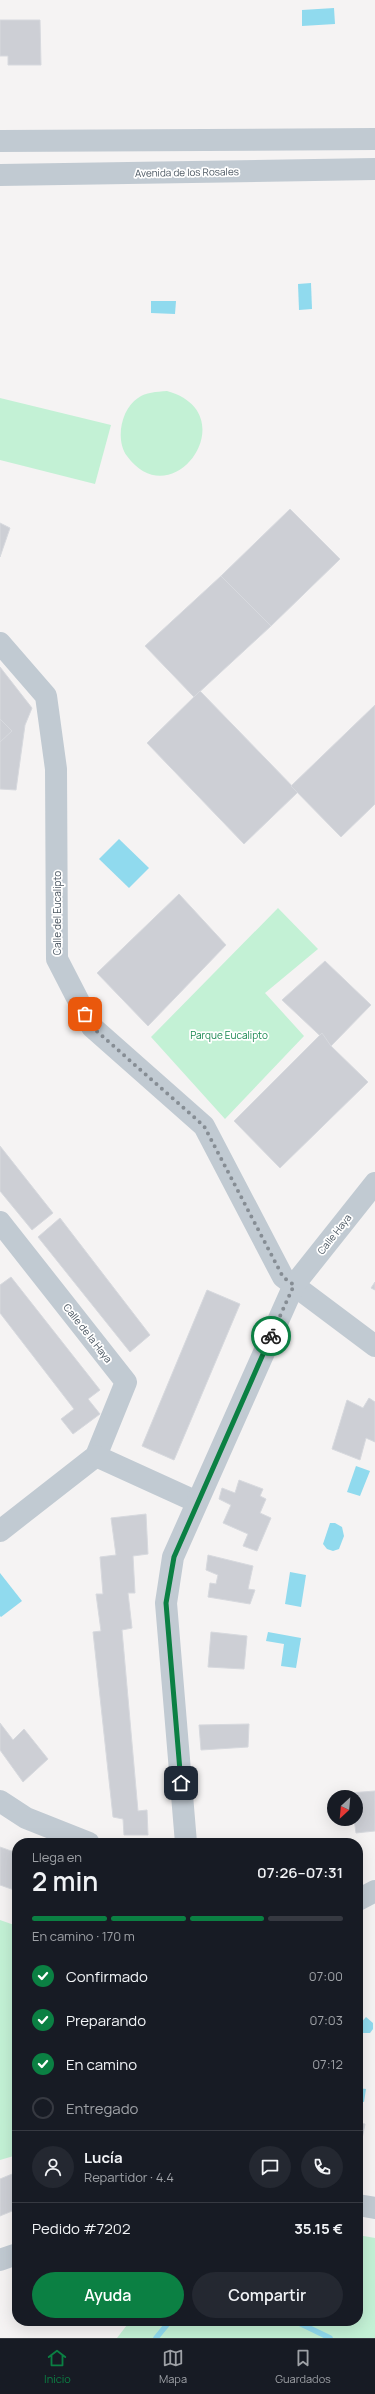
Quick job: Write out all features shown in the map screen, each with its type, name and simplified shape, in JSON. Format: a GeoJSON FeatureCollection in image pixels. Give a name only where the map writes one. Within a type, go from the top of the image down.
{"type":"FeatureCollection","features":[{"type":"Feature","properties":{"kind":"street"},"geometry":{"type":"LineString","coordinates":[[0,141],[375,138]]}},
{"type":"Feature","properties":{"kind":"street","name":"Avenida de los Rosales"},"geometry":{"type":"LineString","coordinates":[[0,175],[375,170]]}},
{"type":"Feature","properties":{"kind":"street","name":"Calle del Eucalipto"},"geometry":{"type":"LineString","coordinates":[[0,644],[46,696],[56,769],[57,960],[92,1027],[204,1126],[283,1277],[375,1346]]}},
{"type":"Feature","properties":{"kind":"street","name":"Calle Haya"},"geometry":{"type":"LineString","coordinates":[[294,1285],[375,1183]]}},
{"type":"Feature","properties":{"kind":"street","name":"Calle de la Haya"},"geometry":{"type":"LineString","coordinates":[[0,1222],[126,1382],[96,1456],[0,1531]]}},
{"type":"Feature","properties":{"kind":"street"},"geometry":{"type":"LineString","coordinates":[[186,1838],[166,1603],[174,1557],[294,1285]]}},
{"type":"Feature","properties":{"kind":"street"},"geometry":{"type":"LineString","coordinates":[[96,1456],[198,1502]]}},
{"type":"Feature","properties":{"kind":"street"},"geometry":{"type":"LineString","coordinates":[[0,1801],[26,1818],[76,1838]]}},
{"type":"Feature","properties":{"kind":"street"},"geometry":{"type":"LineString","coordinates":[[363,1897],[375,1890]]}},
{"type":"Feature","properties":{"kind":"street"},"geometry":{"type":"LineString","coordinates":[[363,2206],[375,2208]]}},
{"type":"Feature","properties":{"kind":"street"},"geometry":{"type":"LineString","coordinates":[[0,2260],[12,2256]]}},
{"type":"Feature","properties":{"kind":"green space"},"geometry":{"type":"Polygon","coordinates":[[[167,391],[190,403],[201,419],[202,438],[194,455],[181,469],[164,476],[145,472],[127,456],[121,442],[121,434],[124,417],[127,409],[132,403],[144,395],[167,391]]]}},
{"type":"Feature","properties":{"kind":"green space"},"geometry":{"type":"Polygon","coordinates":[[[0,398],[111,425],[95,484],[0,460],[0,398]]]}},
{"type":"Feature","properties":{"kind":"green space","name":"Parque Eucalipto"},"geometry":{"type":"Polygon","coordinates":[[[278,908],[318,949],[265,993],[304,1036],[225,1119],[151,1037],[278,908]]]}},
{"type":"Feature","properties":{"kind":"green space"},"geometry":{"type":"Polygon","coordinates":[[[0,1920],[12,1924],[12,2156],[0,2160],[0,1920]]]}},
{"type":"Feature","properties":{"kind":"green space"},"geometry":{"type":"Polygon","coordinates":[[[363,2236],[375,2238],[375,2338],[117,2338],[126,2326],[363,2326],[363,2236]]]}},
{"type":"Feature","properties":{"kind":"water"},"geometry":{"type":"Polygon","coordinates":[[[334,8],[335,24],[302,26],[302,10],[334,8]]]}},
{"type":"Feature","properties":{"kind":"water"},"geometry":{"type":"Polygon","coordinates":[[[311,283],[312,309],[299,310],[298,284],[311,283]]]}},
{"type":"Feature","properties":{"kind":"water"},"geometry":{"type":"Polygon","coordinates":[[[151,301],[176,301],[175,314],[151,313],[151,301]]]}},
{"type":"Feature","properties":{"kind":"water"},"geometry":{"type":"Polygon","coordinates":[[[119,839],[149,868],[129,888],[99,859],[119,839]]]}},
{"type":"Feature","properties":{"kind":"water"},"geometry":{"type":"Polygon","coordinates":[[[356,1466],[370,1471],[360,1496],[347,1492],[356,1466]]]}},
{"type":"Feature","properties":{"kind":"water"},"geometry":{"type":"Polygon","coordinates":[[[330,1523],[335,1523],[342,1527],[344,1536],[339,1549],[333,1551],[327,1549],[323,1544],[330,1523]]]}},
{"type":"Feature","properties":{"kind":"water"},"geometry":{"type":"Polygon","coordinates":[[[290,1572],[306,1575],[301,1607],[285,1604],[290,1572]]]}},
{"type":"Feature","properties":{"kind":"water"},"geometry":{"type":"Polygon","coordinates":[[[0,1573],[22,1601],[1,1617],[0,1616],[0,1573]]]}},
{"type":"Feature","properties":{"kind":"water"},"geometry":{"type":"Polygon","coordinates":[[[268,1632],[301,1638],[296,1668],[281,1666],[284,1644],[266,1641],[268,1632]]]}},
{"type":"Feature","properties":{"kind":"water"},"geometry":{"type":"Polygon","coordinates":[[[366,2017],[373,2023],[373,2029],[370,2033],[363,2033],[363,2020],[366,2017]]]}},
{"type":"Feature","properties":{"kind":"water"},"geometry":{"type":"Polygon","coordinates":[[[363,2089],[366,2089],[363,2102],[363,2089]]]}},
{"type":"Feature","properties":{"kind":"building"},"geometry":{"type":"Polygon","coordinates":[[[0,20],[40,20],[41,65],[8,65],[8,56],[0,56],[0,20]]]}},
{"type":"Feature","properties":{"kind":"building"},"geometry":{"type":"Polygon","coordinates":[[[290,509],[340,559],[271,626],[221,576],[290,509]]]}},
{"type":"Feature","properties":{"kind":"building"},"geometry":{"type":"Polygon","coordinates":[[[0,523],[10,528],[0,557],[0,523]]]}},
{"type":"Feature","properties":{"kind":"building"},"geometry":{"type":"Polygon","coordinates":[[[221,576],[271,626],[194,697],[145,646],[221,576]]]}},
{"type":"Feature","properties":{"kind":"building"},"geometry":{"type":"Polygon","coordinates":[[[0,667],[32,708],[25,725],[16,790],[0,789],[0,667]]]}},
{"type":"Feature","properties":{"kind":"building"},"geometry":{"type":"Polygon","coordinates":[[[200,691],[298,792],[244,844],[147,743],[200,691]]]}},
{"type":"Feature","properties":{"kind":"building"},"geometry":{"type":"Polygon","coordinates":[[[375,705],[375,804],[341,837],[291,786],[375,705]]]}},
{"type":"Feature","properties":{"kind":"building"},"geometry":{"type":"Polygon","coordinates":[[[0,719],[12,731],[0,742],[0,719]]]}},
{"type":"Feature","properties":{"kind":"building"},"geometry":{"type":"Polygon","coordinates":[[[179,894],[226,945],[148,1026],[97,973],[179,894]]]}},
{"type":"Feature","properties":{"kind":"building"},"geometry":{"type":"Polygon","coordinates":[[[325,961],[371,1005],[331,1046],[282,1000],[325,961]]]}},
{"type":"Feature","properties":{"kind":"building"},"geometry":{"type":"Polygon","coordinates":[[[322,1033],[331,1046],[368,1082],[280,1168],[234,1121],[322,1033]]]}},
{"type":"Feature","properties":{"kind":"building"},"geometry":{"type":"Polygon","coordinates":[[[0,1146],[53,1213],[32,1230],[0,1191],[0,1146]]]}},
{"type":"Feature","properties":{"kind":"building"},"geometry":{"type":"Polygon","coordinates":[[[60,1218],[150,1335],[130,1352],[38,1237],[60,1218]]]}},
{"type":"Feature","properties":{"kind":"building"},"geometry":{"type":"Polygon","coordinates":[[[11,1277],[100,1390],[88,1399],[100,1414],[73,1434],[61,1419],[74,1409],[0,1313],[0,1285],[11,1277]]]}},
{"type":"Feature","properties":{"kind":"building"},"geometry":{"type":"Polygon","coordinates":[[[375,1282],[375,1290],[371,1288],[375,1282]]]}},
{"type":"Feature","properties":{"kind":"building"},"geometry":{"type":"Polygon","coordinates":[[[207,1290],[240,1304],[174,1460],[142,1446],[207,1290]]]}},
{"type":"Feature","properties":{"kind":"building"},"geometry":{"type":"Polygon","coordinates":[[[369,1398],[375,1402],[375,1442],[366,1438],[360,1460],[332,1449],[347,1400],[363,1408],[369,1398]]]}},
{"type":"Feature","properties":{"kind":"building"},"geometry":{"type":"Polygon","coordinates":[[[239,1480],[263,1489],[260,1496],[266,1499],[260,1513],[271,1518],[257,1551],[243,1546],[248,1534],[223,1523],[231,1505],[219,1499],[222,1488],[235,1493],[239,1480]]]}},
{"type":"Feature","properties":{"kind":"building"},"geometry":{"type":"Polygon","coordinates":[[[146,1514],[148,1554],[133,1556],[135,1593],[128,1593],[132,1628],[122,1630],[138,1811],[147,1810],[148,1835],[124,1835],[123,1819],[113,1817],[93,1632],[101,1631],[96,1594],[103,1594],[100,1557],[116,1555],[111,1518],[146,1514]]]}},
{"type":"Feature","properties":{"kind":"building"},"geometry":{"type":"Polygon","coordinates":[[[208,1555],[253,1566],[248,1589],[255,1590],[250,1604],[208,1597],[210,1583],[216,1584],[218,1575],[206,1570],[208,1555]]]}},
{"type":"Feature","properties":{"kind":"building"},"geometry":{"type":"Polygon","coordinates":[[[211,1632],[247,1636],[244,1669],[208,1667],[211,1632]]]}},
{"type":"Feature","properties":{"kind":"building"},"geometry":{"type":"Polygon","coordinates":[[[0,1723],[13,1740],[24,1729],[48,1759],[23,1782],[0,1750],[0,1723]]]}},
{"type":"Feature","properties":{"kind":"building"},"geometry":{"type":"Polygon","coordinates":[[[249,1724],[248,1747],[201,1750],[199,1725],[249,1724]]]}},
{"type":"Feature","properties":{"kind":"building"},"geometry":{"type":"Polygon","coordinates":[[[375,1791],[375,1831],[356,1833],[355,1826],[363,1826],[363,1792],[375,1791]]]}},
{"type":"Feature","properties":{"kind":"building"},"geometry":{"type":"Polygon","coordinates":[[[0,1847],[12,1851],[12,1889],[0,1885],[0,1847]]]}},
{"type":"Feature","properties":{"kind":"building"},"geometry":{"type":"Polygon","coordinates":[[[363,2124],[365,2124],[363,2134],[363,2124]]]}},
{"type":"Feature","properties":{"kind":"building"},"geometry":{"type":"Polygon","coordinates":[[[12,2174],[12,2211],[0,2216],[0,2179],[12,2174]]]}},
{"type":"Feature","properties":{"kind":"waterway"},"geometry":{"type":"LineString","coordinates":[[156,2338],[166,2326]]}},
{"type":"Feature","properties":{"kind":"waterway"},"geometry":{"type":"LineString","coordinates":[[305,2326],[330,2338]]}},
{"type":"Feature","properties":{"kind":"way so far"},"geometry":{"type":"LineString","coordinates":[[85,1014],[92,1027],[204,1126],[283,1277],[294,1285],[271,1336]]}},
{"type":"Feature","properties":{"kind":"route"},"geometry":{"type":"LineString","coordinates":[[181,1783],[166,1603],[174,1557],[271,1336]]}}]}
